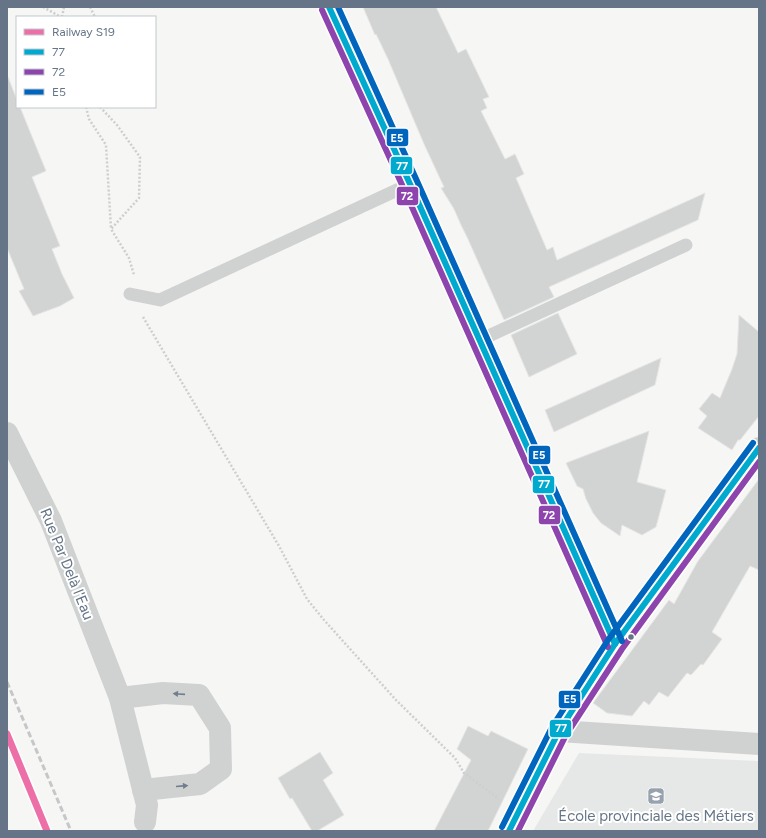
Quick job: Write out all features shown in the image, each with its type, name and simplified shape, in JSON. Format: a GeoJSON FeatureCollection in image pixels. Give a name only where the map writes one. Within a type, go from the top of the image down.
{"type":"FeatureCollection","features":[{"type":"Feature","properties":{"kind":"street"},"geometry":{"type":"LineString","coordinates":[[329,7],[410,184],[615,644]]}},
{"type":"Feature","properties":{"kind":"street","name":"Rue Par Delà l'Eau"},"geometry":{"type":"LineString","coordinates":[[7,433],[51,521],[120,698],[143,790],[146,805],[145,822]]}},
{"type":"Feature","properties":{"kind":"street"},"geometry":{"type":"LineString","coordinates":[[509,831],[559,730],[615,644],[759,448]]}},
{"type":"Feature","properties":{"kind":"street"},"geometry":{"type":"LineString","coordinates":[[120,698],[163,693],[199,695],[220,728],[221,769],[200,784],[143,790]]}},
{"type":"Feature","properties":{"kind":"street"},"geometry":{"type":"LineString","coordinates":[[559,730],[759,744]]}},
{"type":"Feature","properties":{"kind":"lane"},"geometry":{"type":"LineString","coordinates":[[130,294],[160,300],[410,184]]}},
{"type":"Feature","properties":{"kind":"lane"},"geometry":{"type":"LineString","coordinates":[[480,340],[686,245]]}},
{"type":"Feature","properties":{"kind":"path"},"geometry":{"type":"LineString","coordinates":[[43,7],[60,16]]}},
{"type":"Feature","properties":{"kind":"path"},"geometry":{"type":"LineString","coordinates":[[90,7],[94,16]]}},
{"type":"Feature","properties":{"kind":"path"},"geometry":{"type":"LineString","coordinates":[[86,108],[89,119],[106,145],[111,229],[129,258],[138,288],[130,294],[279,546],[307,600],[396,700],[455,758],[464,773],[519,810]]}},
{"type":"Feature","properties":{"kind":"path"},"geometry":{"type":"LineString","coordinates":[[101,108],[118,125],[140,157],[140,198],[111,229]]}},
{"type":"Feature","properties":{"kind":"shaded area","name":"École provinciale des Métiers"},"geometry":{"type":"Polygon","coordinates":[[[579,753],[759,761],[759,831],[533,831],[579,753]]]}},
{"type":"Feature","properties":{"kind":"building"},"geometry":{"type":"Polygon","coordinates":[[[363,7],[436,7],[458,53],[466,49],[489,97],[483,99],[487,108],[481,111],[505,159],[515,154],[524,174],[516,178],[547,250],[553,247],[557,260],[705,193],[698,220],[549,287],[554,297],[504,320],[454,209],[441,188],[444,187],[388,59],[376,34],[375,35],[363,7]]]}},
{"type":"Feature","properties":{"kind":"building"},"geometry":{"type":"Polygon","coordinates":[[[8,77],[16,97],[16,108],[20,108],[46,171],[32,177],[60,246],[52,249],[74,298],[60,306],[33,316],[19,291],[24,289],[7,248],[8,77]]]}},
{"type":"Feature","properties":{"kind":"building"},"geometry":{"type":"Polygon","coordinates":[[[558,313],[577,354],[529,377],[511,335],[558,313]]]}},
{"type":"Feature","properties":{"kind":"building"},"geometry":{"type":"Polygon","coordinates":[[[739,315],[759,332],[759,416],[740,440],[738,440],[732,450],[698,428],[707,416],[699,409],[712,393],[720,398],[732,369],[737,354],[739,315]]]}},
{"type":"Feature","properties":{"kind":"building"},"geometry":{"type":"Polygon","coordinates":[[[661,358],[655,385],[554,432],[545,410],[661,358]]]}},
{"type":"Feature","properties":{"kind":"building"},"geometry":{"type":"Polygon","coordinates":[[[649,431],[637,482],[666,490],[656,527],[642,535],[622,525],[620,536],[601,523],[593,513],[583,489],[577,486],[566,463],[649,431]]]}},
{"type":"Feature","properties":{"kind":"building"},"geometry":{"type":"Polygon","coordinates":[[[759,479],[759,570],[750,566],[712,632],[722,639],[703,665],[701,664],[691,675],[687,673],[668,697],[659,692],[649,705],[644,701],[632,716],[607,713],[593,703],[669,600],[674,604],[698,561],[759,479]]]}},
{"type":"Feature","properties":{"kind":"building"},"geometry":{"type":"Polygon","coordinates":[[[468,726],[488,736],[491,731],[528,749],[488,831],[434,831],[471,760],[457,749],[468,726]]]}},
{"type":"Feature","properties":{"kind":"building"},"geometry":{"type":"Polygon","coordinates":[[[320,752],[333,773],[323,780],[344,815],[317,831],[312,831],[292,798],[290,799],[278,778],[320,752]]]}},
{"type":"Feature","properties":{"kind":"railway"},"geometry":{"type":"LineString","coordinates":[[7,682],[71,831]]}},
{"type":"Feature","properties":{"kind":"rail line","name":"S19"},"geometry":{"type":"LineString","coordinates":[[7,734],[47,831]]}},
{"type":"Feature","properties":{"kind":"transit line","name":"77"},"geometry":{"type":"LineString","coordinates":[[329,7],[410,184],[615,644]]}},
{"type":"Feature","properties":{"kind":"transit line","name":"E5"},"geometry":{"type":"LineString","coordinates":[[338,7],[622,641]]}},
{"type":"Feature","properties":{"kind":"transit line","name":"72"},"geometry":{"type":"LineString","coordinates":[[322,10],[403,187],[608,647]]}},
{"type":"Feature","properties":{"kind":"transit line","name":"E5"},"geometry":{"type":"LineString","coordinates":[[502,827],[552,727],[608,640],[753,443]]}},
{"type":"Feature","properties":{"kind":"transit line","name":"77"},"geometry":{"type":"LineString","coordinates":[[509,831],[559,731],[615,644],[759,448]]}},
{"type":"Feature","properties":{"kind":"transit line","name":"72"},"geometry":{"type":"LineString","coordinates":[[518,831],[566,735],[622,649],[759,462]]}},
{"type":"Feature","properties":{"kind":"place","name":"École provinciale des Métiers"},"geometry":{"type":"Point","coordinates":[656,796]}}]}
